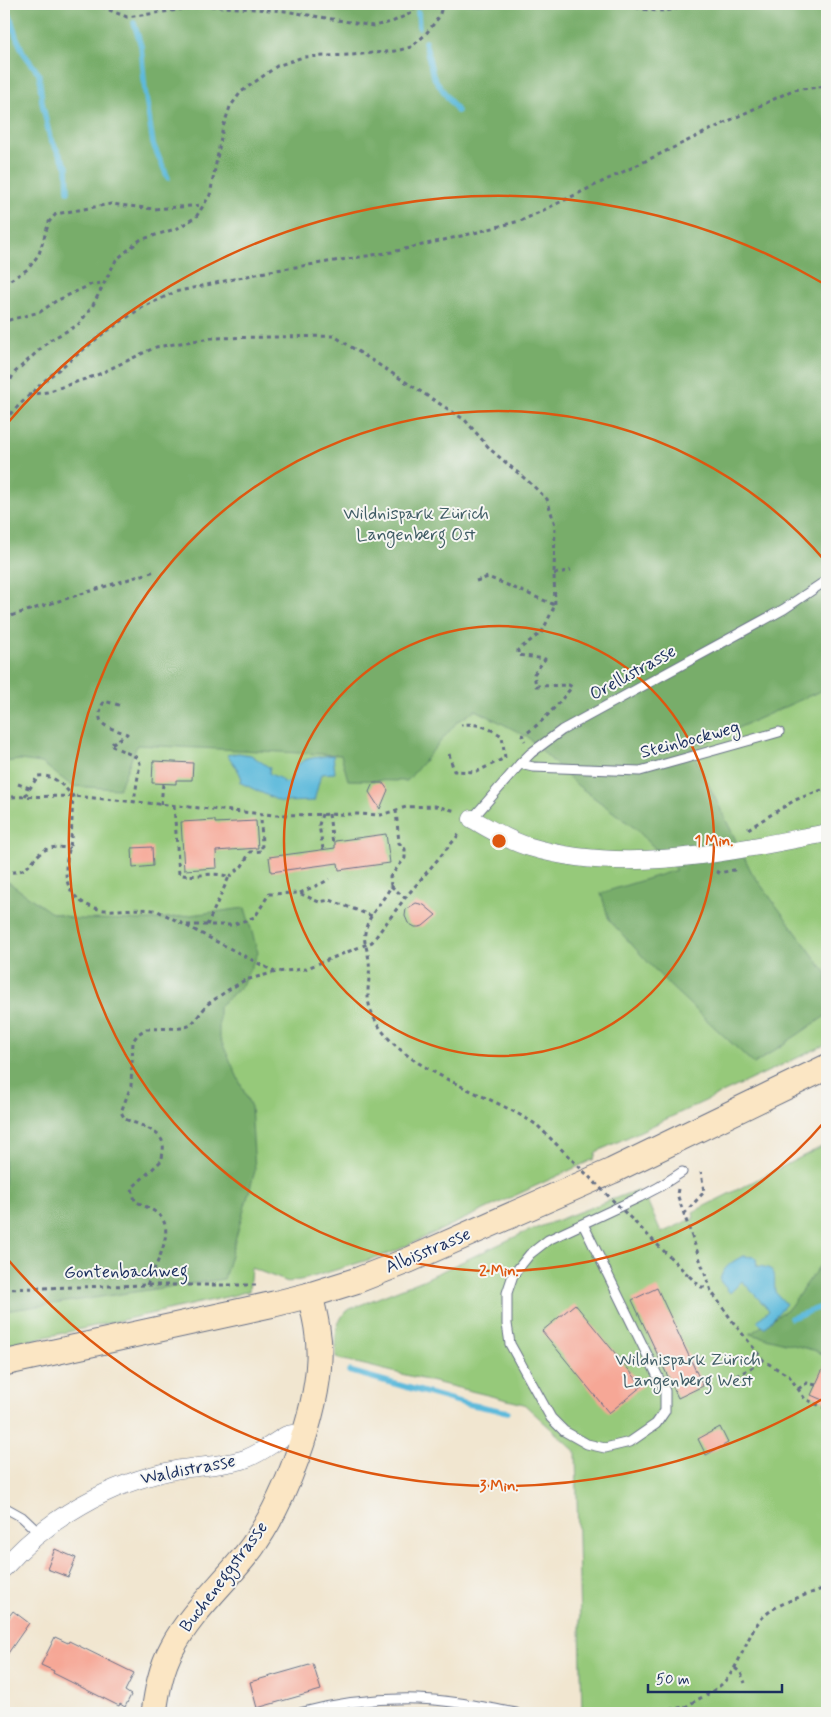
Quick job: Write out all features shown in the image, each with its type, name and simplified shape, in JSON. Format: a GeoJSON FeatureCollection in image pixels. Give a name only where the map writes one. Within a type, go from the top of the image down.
{"type":"FeatureCollection","features":[{"type":"Feature","properties":{"kind":"main road","name":"Albisstrasse"},"geometry":{"type":"LineString","coordinates":[[4,1363],[310,1295],[358,1280],[409,1260],[612,1171],[827,1067]]}},
{"type":"Feature","properties":{"kind":"main road","name":"Bucheneggstrasse"},"geometry":{"type":"LineString","coordinates":[[154,1713],[160,1679],[172,1648],[182,1632],[252,1546],[284,1489],[314,1398],[319,1361],[318,1330],[310,1295]]}},
{"type":"Feature","properties":{"kind":"street"},"geometry":{"type":"LineString","coordinates":[[472,818],[503,836],[529,847],[568,856],[606,859],[651,860],[700,856],[827,833]]}},
{"type":"Feature","properties":{"kind":"street","name":"Waldistrasse"},"geometry":{"type":"LineString","coordinates":[[4,1568],[19,1550],[39,1533],[90,1501],[143,1478],[176,1470],[243,1460],[267,1449],[287,1435],[304,1433]]}},
{"type":"Feature","properties":{"kind":"lane","name":"Orellistrasse"},"geometry":{"type":"LineString","coordinates":[[472,818],[520,764],[562,730],[784,609],[827,580]]}},
{"type":"Feature","properties":{"kind":"lane","name":"Steinbockweg"},"geometry":{"type":"LineString","coordinates":[[520,764],[534,768],[640,771],[779,732]]}},
{"type":"Feature","properties":{"kind":"lane"},"geometry":{"type":"LineString","coordinates":[[583,1224],[665,1391],[665,1411],[656,1424],[630,1442],[606,1448],[587,1444],[564,1430],[551,1418],[510,1344],[507,1324],[507,1293],[513,1275],[530,1254],[548,1240],[660,1187],[682,1172]]}},
{"type":"Feature","properties":{"kind":"lane"},"geometry":{"type":"LineString","coordinates":[[4,1507],[22,1517],[39,1533]]}},
{"type":"Feature","properties":{"kind":"lane"},"geometry":{"type":"LineString","coordinates":[[299,1713],[362,1701],[416,1699],[516,1713]]}},
{"type":"Feature","properties":{"kind":"path"},"geometry":{"type":"LineString","coordinates":[[4,6],[18,4]]}},
{"type":"Feature","properties":{"kind":"path"},"geometry":{"type":"LineString","coordinates":[[94,4],[127,17],[207,6],[285,11],[373,26],[392,22],[409,14],[422,4]]}},
{"type":"Feature","properties":{"kind":"path"},"geometry":{"type":"LineString","coordinates":[[4,394],[14,372],[50,340],[78,325],[92,307],[116,260],[140,240],[178,228],[196,217],[210,195],[223,127],[230,107],[241,92],[278,66],[303,57],[351,56],[396,51],[411,47],[425,35],[439,17],[440,4]]}},
{"type":"Feature","properties":{"kind":"path"},"geometry":{"type":"LineString","coordinates":[[496,4],[551,6],[555,4]]}},
{"type":"Feature","properties":{"kind":"path"},"geometry":{"type":"LineString","coordinates":[[620,4],[654,12],[676,10],[693,4]]}},
{"type":"Feature","properties":{"kind":"path"},"geometry":{"type":"LineString","coordinates":[[4,419],[28,395],[104,333],[141,308],[175,292],[270,271],[392,252],[523,220],[793,90],[827,86]]}},
{"type":"Feature","properties":{"kind":"path"},"geometry":{"type":"LineString","coordinates":[[4,286],[7,282],[28,269],[39,254],[48,222],[56,214],[111,204],[154,209],[203,206]]}},
{"type":"Feature","properties":{"kind":"path"},"geometry":{"type":"LineString","coordinates":[[4,313],[9,320],[40,312],[56,301],[92,284],[105,283]]}},
{"type":"Feature","properties":{"kind":"path"},"geometry":{"type":"LineString","coordinates":[[28,395],[47,392],[97,375],[156,347],[211,338],[334,336],[465,420],[491,450],[547,499],[556,525],[555,605],[542,632],[518,650],[518,655],[545,659],[534,674],[536,686],[570,685],[572,688],[554,709],[533,729],[522,736],[531,754]]}},
{"type":"Feature","properties":{"kind":"path"},"geometry":{"type":"LineString","coordinates":[[554,574],[571,570]]}},
{"type":"Feature","properties":{"kind":"path"},"geometry":{"type":"LineString","coordinates":[[4,618],[155,571]]}},
{"type":"Feature","properties":{"kind":"path"},"geometry":{"type":"LineString","coordinates":[[476,581],[488,577],[555,605]]}},
{"type":"Feature","properties":{"kind":"path"},"geometry":{"type":"LineString","coordinates":[[119,705],[104,700],[99,711],[103,725],[127,734],[110,745],[136,757],[140,764],[134,802]]}},
{"type":"Feature","properties":{"kind":"path"},"geometry":{"type":"LineString","coordinates":[[449,754],[454,771],[476,772],[505,758],[502,736],[494,730],[470,723],[461,725]]}},
{"type":"Feature","properties":{"kind":"path"},"geometry":{"type":"LineString","coordinates":[[25,796],[38,776],[45,775],[56,779],[73,796],[66,878],[75,898],[82,903],[104,910],[147,909],[158,911],[276,972]]}},
{"type":"Feature","properties":{"kind":"path"},"geometry":{"type":"LineString","coordinates":[[18,784],[29,788]]}},
{"type":"Feature","properties":{"kind":"path"},"geometry":{"type":"LineString","coordinates":[[161,804],[163,784]]}},
{"type":"Feature","properties":{"kind":"path"},"geometry":{"type":"LineString","coordinates":[[723,852],[726,843],[795,800],[827,788]]}},
{"type":"Feature","properties":{"kind":"path"},"geometry":{"type":"LineString","coordinates":[[4,797],[73,796],[261,814],[380,815],[406,807],[434,806],[457,811],[472,818],[405,898],[372,942],[305,969],[276,972],[245,980],[208,1004],[191,1025],[183,1028],[146,1029],[138,1034],[133,1041],[131,1086],[121,1112],[125,1119],[158,1134],[164,1143],[162,1160],[132,1188],[135,1201],[160,1215],[167,1229],[163,1248],[147,1284]]}},
{"type":"Feature","properties":{"kind":"path"},"geometry":{"type":"LineString","coordinates":[[174,806],[178,874],[189,877],[220,874],[229,877]]}},
{"type":"Feature","properties":{"kind":"path"},"geometry":{"type":"LineString","coordinates":[[396,810],[399,843],[405,849],[405,858],[390,877],[392,886],[405,898]]}},
{"type":"Feature","properties":{"kind":"path"},"geometry":{"type":"LineString","coordinates":[[207,925],[229,877],[242,866],[250,852],[262,851],[261,814]]}},
{"type":"Feature","properties":{"kind":"path"},"geometry":{"type":"LineString","coordinates":[[322,814],[319,825],[323,849]]}},
{"type":"Feature","properties":{"kind":"path"},"geometry":{"type":"LineString","coordinates":[[329,814],[333,844],[335,844]]}},
{"type":"Feature","properties":{"kind":"path"},"geometry":{"type":"LineString","coordinates":[[4,872],[15,873],[26,869],[42,852],[50,848],[70,848]]}},
{"type":"Feature","properties":{"kind":"path"},"geometry":{"type":"LineString","coordinates":[[187,925],[232,925],[255,918],[269,894],[299,893],[316,885],[323,884],[329,879]]}},
{"type":"Feature","properties":{"kind":"path"},"geometry":{"type":"LineString","coordinates":[[392,886],[368,923],[364,939],[369,962],[367,992],[370,1007],[377,1023],[393,1044],[435,1072],[538,1126],[689,1276],[702,1287],[709,1287]]}},
{"type":"Feature","properties":{"kind":"path"},"geometry":{"type":"LineString","coordinates":[[299,893],[319,902],[330,900],[372,916]]}},
{"type":"Feature","properties":{"kind":"path"},"geometry":{"type":"LineString","coordinates":[[682,1172],[677,1194],[709,1287],[764,1361],[789,1376],[805,1399],[827,1409]]}},
{"type":"Feature","properties":{"kind":"path"},"geometry":{"type":"LineString","coordinates":[[684,1214],[704,1192],[701,1172]]}},
{"type":"Feature","properties":{"kind":"path","name":"Gontenbachweg"},"geometry":{"type":"LineString","coordinates":[[4,1289],[147,1284],[250,1284]]}},
{"type":"Feature","properties":{"kind":"path"},"geometry":{"type":"LineString","coordinates":[[729,1380],[764,1361]]}},
{"type":"Feature","properties":{"kind":"path"},"geometry":{"type":"LineString","coordinates":[[798,1389],[807,1384],[816,1385]]}},
{"type":"Feature","properties":{"kind":"path"},"geometry":{"type":"LineString","coordinates":[[646,1713],[685,1707],[707,1696],[723,1683],[735,1668],[754,1629],[762,1618],[784,1603],[827,1587]]}},
{"type":"Feature","properties":{"kind":"path"},"geometry":{"type":"LineString","coordinates":[[735,1668],[741,1673],[745,1683]]}},
{"type":"Feature","properties":{"kind":"path"},"geometry":{"type":"LineString","coordinates":[[679,1713],[685,1707]]}},
{"type":"Feature","properties":{"kind":"green space","name":"Wildnispark Zürich Langenberg Ost"},"geometry":{"type":"Polygon","coordinates":[[[4,4],[827,4],[827,1044],[596,1152],[594,1159],[391,1253],[306,1279],[288,1282],[251,1268],[249,1291],[4,1346],[4,4]]]}},
{"type":"Feature","properties":{"kind":"green space","name":"Wildnispark Zürich Langenberg Ost"},"geometry":{"type":"Polygon","coordinates":[[[4,4],[827,4],[827,688],[691,749],[752,873],[827,974],[827,1015],[754,1064],[669,985],[609,920],[601,893],[676,870],[636,829],[577,785],[528,737],[476,710],[457,722],[407,781],[348,780],[341,755],[137,745],[119,789],[72,786],[42,763],[20,760],[4,762],[4,4]]]}},
{"type":"Feature","properties":{"kind":"green space"},"geometry":{"type":"Polygon","coordinates":[[[4,879],[50,912],[75,919],[151,920],[245,908],[258,953],[241,987],[219,1006],[219,1036],[251,1107],[255,1171],[224,1279],[4,1311],[4,879]]]}},
{"type":"Feature","properties":{"kind":"green space","name":"Wildnispark Zürich Langenberg West"},"geometry":{"type":"Polygon","coordinates":[[[827,1144],[827,1713],[582,1713],[576,1452],[524,1404],[336,1358],[338,1325],[350,1309],[423,1280],[521,1234],[637,1190],[643,1202],[647,1200],[661,1233],[694,1218],[693,1212],[827,1144]]]}},
{"type":"Feature","properties":{"kind":"green space"},"geometry":{"type":"Polygon","coordinates":[[[826,1257],[827,1357],[817,1351],[750,1334],[789,1308],[826,1257]]]}},
{"type":"Feature","properties":{"kind":"water"},"geometry":{"type":"Polygon","coordinates":[[[238,753],[251,755],[270,768],[269,773],[283,782],[288,783],[290,781],[296,767],[301,762],[314,758],[333,755],[335,773],[321,774],[314,801],[281,802],[239,782],[242,779],[241,776],[227,755],[238,753]]]}},
{"type":"Feature","properties":{"kind":"water"},"geometry":{"type":"Polygon","coordinates":[[[744,1256],[754,1257],[757,1266],[772,1271],[774,1274],[775,1292],[786,1304],[764,1328],[757,1321],[769,1310],[742,1281],[730,1293],[720,1281],[728,1266],[744,1256]]]}},
{"type":"Feature","properties":{"kind":"building"},"geometry":{"type":"Polygon","coordinates":[[[153,761],[193,763],[192,780],[176,780],[176,784],[152,783],[153,761]]]}},
{"type":"Feature","properties":{"kind":"building"},"geometry":{"type":"Polygon","coordinates":[[[373,783],[383,783],[388,790],[380,809],[369,792],[373,783]]]}},
{"type":"Feature","properties":{"kind":"building"},"geometry":{"type":"Polygon","coordinates":[[[215,820],[215,823],[256,821],[258,848],[216,851],[217,868],[184,870],[181,822],[215,820]]]}},
{"type":"Feature","properties":{"kind":"building"},"geometry":{"type":"Polygon","coordinates":[[[386,834],[390,863],[339,870],[338,863],[271,872],[269,857],[335,848],[335,841],[386,834]]]}},
{"type":"Feature","properties":{"kind":"building"},"geometry":{"type":"Polygon","coordinates":[[[152,847],[153,866],[133,868],[132,848],[152,847]]]}},
{"type":"Feature","properties":{"kind":"building"},"geometry":{"type":"Polygon","coordinates":[[[416,903],[424,905],[436,915],[419,927],[408,923],[405,916],[406,909],[416,903]]]}},
{"type":"Feature","properties":{"kind":"building"},"geometry":{"type":"Polygon","coordinates":[[[657,1288],[703,1386],[678,1398],[632,1300],[657,1288]]]}},
{"type":"Feature","properties":{"kind":"building"},"geometry":{"type":"Polygon","coordinates":[[[575,1304],[642,1386],[609,1413],[542,1331],[575,1304]]]}},
{"type":"Feature","properties":{"kind":"building"},"geometry":{"type":"Polygon","coordinates":[[[827,1360],[827,1402],[811,1395],[827,1360]]]}},
{"type":"Feature","properties":{"kind":"building"},"geometry":{"type":"Polygon","coordinates":[[[720,1427],[728,1443],[706,1455],[698,1439],[720,1427]]]}},
{"type":"Feature","properties":{"kind":"building"},"geometry":{"type":"Polygon","coordinates":[[[55,1549],[76,1558],[68,1577],[47,1569],[55,1549]]]}},
{"type":"Feature","properties":{"kind":"building"},"geometry":{"type":"Polygon","coordinates":[[[13,1611],[29,1623],[4,1659],[4,1623],[13,1611]]]}},
{"type":"Feature","properties":{"kind":"building"},"geometry":{"type":"Polygon","coordinates":[[[55,1637],[68,1643],[69,1641],[134,1673],[125,1691],[131,1695],[125,1707],[120,1704],[119,1706],[53,1673],[54,1671],[41,1665],[55,1637]]]}},
{"type":"Feature","properties":{"kind":"building"},"geometry":{"type":"Polygon","coordinates":[[[313,1664],[321,1690],[257,1708],[250,1682],[313,1664]]]}},
{"type":"Feature","properties":{"kind":"waterway"},"geometry":{"type":"LineString","coordinates":[[418,12],[419,27]]}},
{"type":"Feature","properties":{"kind":"waterway"},"geometry":{"type":"LineString","coordinates":[[10,16],[23,52],[39,74],[42,102],[50,138],[67,167],[68,191]]}},
{"type":"Feature","properties":{"kind":"waterway"},"geometry":{"type":"LineString","coordinates":[[134,23],[141,46],[153,144],[168,178]]}},
{"type":"Feature","properties":{"kind":"waterway"},"geometry":{"type":"LineString","coordinates":[[425,42],[433,76],[457,111]]}},
{"type":"Feature","properties":{"kind":"waterway"},"geometry":{"type":"LineString","coordinates":[[791,1318],[827,1305]]}},
{"type":"Feature","properties":{"kind":"waterway"},"geometry":{"type":"LineString","coordinates":[[349,1371],[463,1403],[508,1412]]}},
{"type":"Feature","properties":{"kind":"waterway"},"geometry":{"type":"LineString","coordinates":[[4,1706],[14,1713]]}}]}
